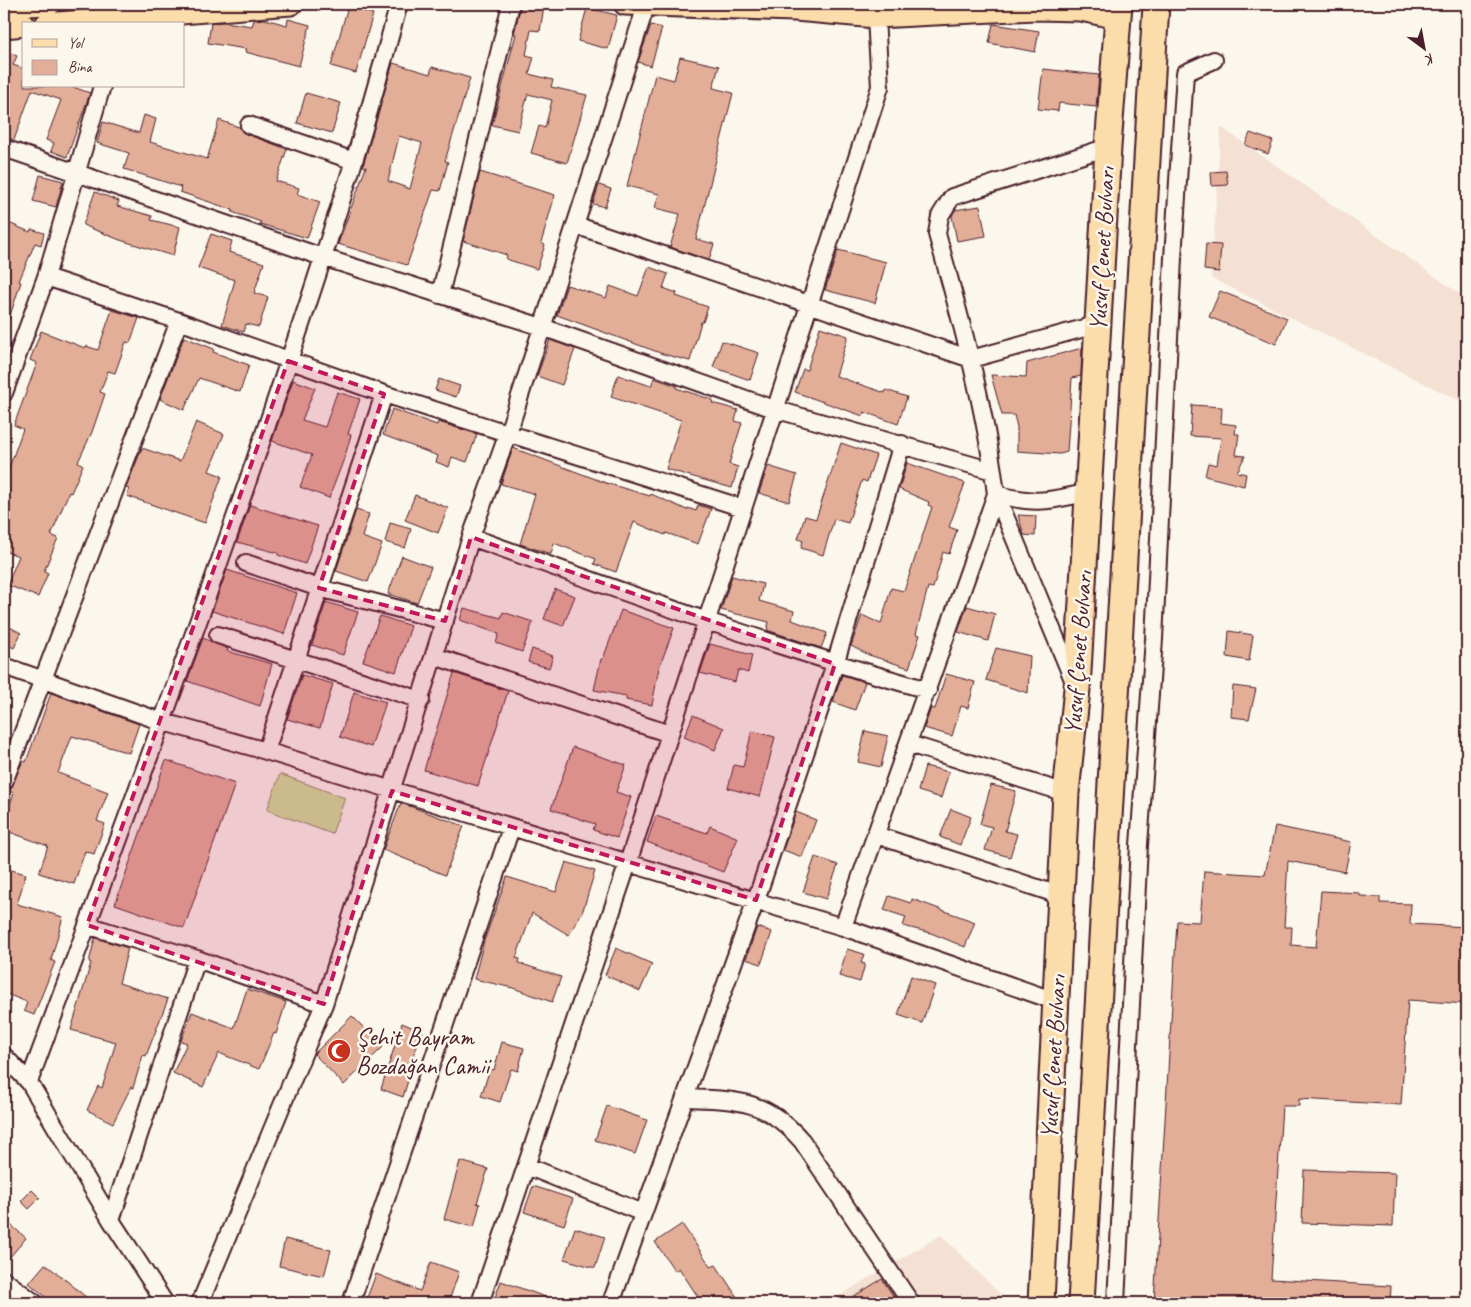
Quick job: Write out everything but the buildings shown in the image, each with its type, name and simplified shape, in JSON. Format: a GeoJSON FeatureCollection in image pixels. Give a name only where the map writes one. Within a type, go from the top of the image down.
{"type":"FeatureCollection","features":[{"type":"Feature","properties":{"kind":"highway","name":"Yusuf Çenet Bulvarı"},"geometry":{"type":"LineString","coordinates":[[1081,1303],[1156,4]]}},
{"type":"Feature","properties":{"kind":"highway","name":"Yusuf Çenet Bulvarı"},"geometry":{"type":"LineString","coordinates":[[1041,1303],[1066,793],[1077,689],[1090,492],[1108,147],[1119,11]]}},
{"type":"Feature","properties":{"kind":"main road"},"geometry":{"type":"LineString","coordinates":[[4,6],[50,4]]}},
{"type":"Feature","properties":{"kind":"main road"},"geometry":{"type":"LineString","coordinates":[[97,22],[291,4]]}},
{"type":"Feature","properties":{"kind":"main road"},"geometry":{"type":"LineString","coordinates":[[625,4],[795,10],[876,17],[1036,9],[1119,11]]}},
{"type":"Feature","properties":{"kind":"main road"},"geometry":{"type":"LineString","coordinates":[[4,27],[22,25]]}},
{"type":"Feature","properties":{"kind":"street"},"geometry":{"type":"LineString","coordinates":[[29,1082],[160,721],[197,626],[288,361],[354,162],[399,4]]}},
{"type":"Feature","properties":{"kind":"street"},"geometry":{"type":"LineString","coordinates":[[440,295],[511,4]]}},
{"type":"Feature","properties":{"kind":"street"},"geometry":{"type":"LineString","coordinates":[[200,1303],[324,1004],[471,537],[508,433],[646,6]]}},
{"type":"Feature","properties":{"kind":"street"},"geometry":{"type":"LineString","coordinates":[[480,1303],[628,863],[880,87],[876,17]]}},
{"type":"Feature","properties":{"kind":"street"},"geometry":{"type":"LineString","coordinates":[[1116,1303],[1139,845],[1154,639],[1173,258],[1185,73],[1214,60]]}},
{"type":"Feature","properties":{"kind":"street"},"geometry":{"type":"LineString","coordinates":[[4,393],[46,277],[101,88]]}},
{"type":"Feature","properties":{"kind":"street"},"geometry":{"type":"LineString","coordinates":[[249,125],[354,162]]}},
{"type":"Feature","properties":{"kind":"street"},"geometry":{"type":"LineString","coordinates":[[1077,689],[996,494],[971,359],[937,234],[940,216],[952,197],[1108,147]]}},
{"type":"Feature","properties":{"kind":"street"},"geometry":{"type":"LineString","coordinates":[[4,148],[322,258],[542,327],[774,409],[993,471]]}},
{"type":"Feature","properties":{"kind":"street"},"geometry":{"type":"LineString","coordinates":[[575,225],[971,359],[1098,324]]}},
{"type":"Feature","properties":{"kind":"street"},"geometry":{"type":"LineString","coordinates":[[46,277],[179,321],[384,394],[743,508]]}},
{"type":"Feature","properties":{"kind":"street"},"geometry":{"type":"LineString","coordinates":[[4,782],[41,679],[179,321]]}},
{"type":"Feature","properties":{"kind":"street"},"geometry":{"type":"LineString","coordinates":[[266,751],[384,394]]}},
{"type":"Feature","properties":{"kind":"street"},"geometry":{"type":"LineString","coordinates":[[614,1301],[643,1213],[756,900],[835,664],[902,444]]}},
{"type":"Feature","properties":{"kind":"street"},"geometry":{"type":"LineString","coordinates":[[996,494],[1016,500],[1047,502],[1090,492]]}},
{"type":"Feature","properties":{"kind":"street"},"geometry":{"type":"LineString","coordinates":[[843,927],[996,494]]}},
{"type":"Feature","properties":{"kind":"street"},"geometry":{"type":"LineString","coordinates":[[471,537],[706,622],[835,664],[928,690]]}},
{"type":"Feature","properties":{"kind":"street"},"geometry":{"type":"LineString","coordinates":[[246,563],[319,588],[445,621]]}},
{"type":"Feature","properties":{"kind":"street"},"geometry":{"type":"LineString","coordinates":[[218,635],[421,700]]}},
{"type":"Feature","properties":{"kind":"street"},"geometry":{"type":"LineString","coordinates":[[434,656],[670,734]]}},
{"type":"Feature","properties":{"kind":"street"},"geometry":{"type":"LineString","coordinates":[[4,666],[160,721],[266,751],[511,828],[843,927],[1055,1001]]}},
{"type":"Feature","properties":{"kind":"street"},"geometry":{"type":"LineString","coordinates":[[909,744],[1066,793]]}},
{"type":"Feature","properties":{"kind":"street"},"geometry":{"type":"LineString","coordinates":[[351,1303],[511,828]]}},
{"type":"Feature","properties":{"kind":"street"},"geometry":{"type":"LineString","coordinates":[[876,835],[1062,896]]}},
{"type":"Feature","properties":{"kind":"street"},"geometry":{"type":"LineString","coordinates":[[87,925],[197,959],[324,1004]]}},
{"type":"Feature","properties":{"kind":"street"},"geometry":{"type":"LineString","coordinates":[[111,1220],[197,959]]}},
{"type":"Feature","properties":{"kind":"street"},"geometry":{"type":"LineString","coordinates":[[4,1056],[29,1082],[111,1220],[165,1303]]}},
{"type":"Feature","properties":{"kind":"street"},"geometry":{"type":"LineString","coordinates":[[685,1098],[749,1103],[765,1108],[789,1125],[802,1141],[911,1303]]}},
{"type":"Feature","properties":{"kind":"street"},"geometry":{"type":"LineString","coordinates":[[527,1166],[643,1213]]}},
{"type":"Feature","properties":{"kind":"street"},"geometry":{"type":"LineString","coordinates":[[4,1280],[35,1303]]}},
{"type":"Feature","properties":{"kind":"highlighted area"},"geometry":{"type":"Polygon","coordinates":[[[288,361],[384,394],[319,588],[445,621],[471,537],[835,664],[756,900],[392,791],[324,1004],[87,925],[288,361]]]}},
{"type":"Feature","properties":{"kind":"shaded area"},"geometry":{"type":"Polygon","coordinates":[[[1221,127],[1467,299],[1462,402],[1211,278],[1221,127]]]}},
{"type":"Feature","properties":{"kind":"shaded area"},"geometry":{"type":"Polygon","coordinates":[[[941,1235],[1009,1303],[827,1303],[941,1235]]]}},
{"type":"Feature","properties":{"kind":"green space"},"geometry":{"type":"Polygon","coordinates":[[[280,774],[345,798],[332,834],[267,810],[280,774]]]}},
{"type":"Feature","properties":{"kind":"place","name":"Şehit Bayram Bozdağan Camii"},"geometry":{"type":"Point","coordinates":[339,1051]}}]}
